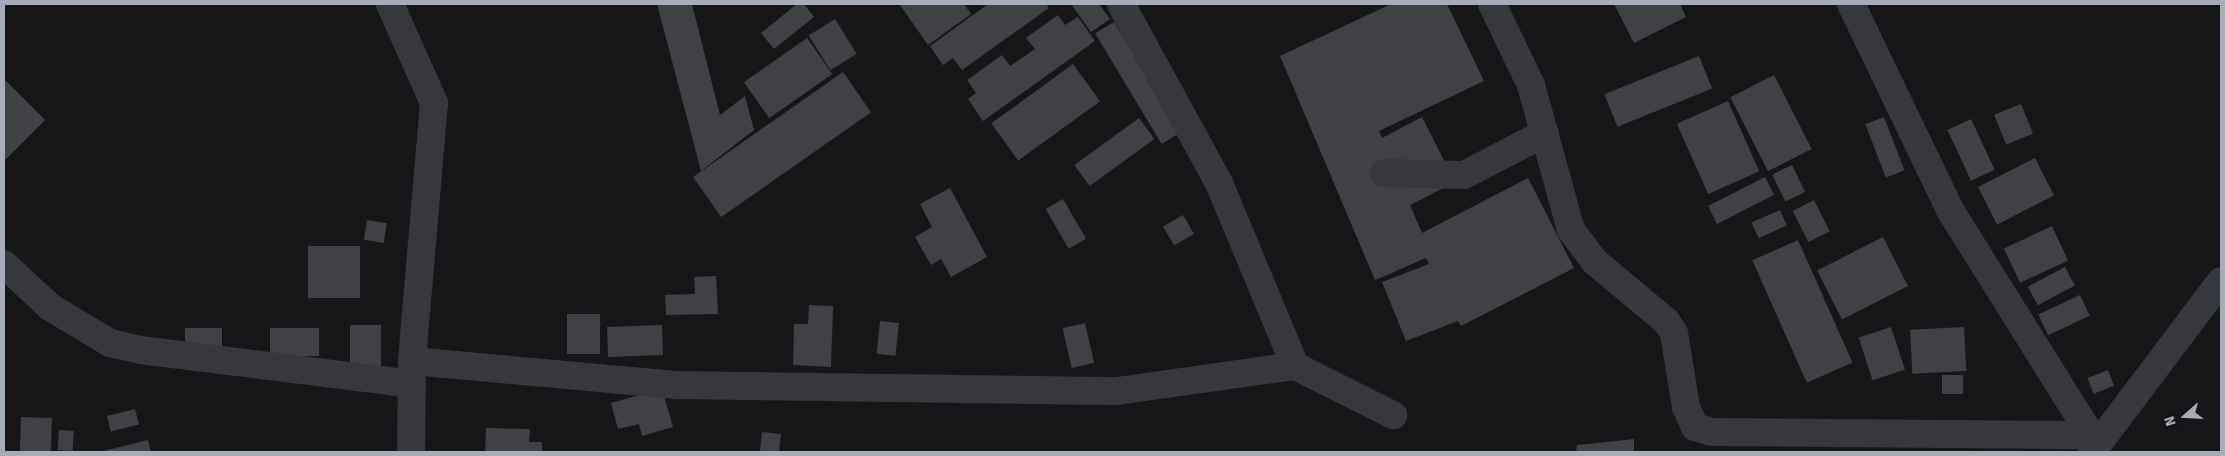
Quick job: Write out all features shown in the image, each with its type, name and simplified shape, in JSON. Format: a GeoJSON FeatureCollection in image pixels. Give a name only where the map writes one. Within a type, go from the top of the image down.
{"type":"FeatureCollection","features":[{"type":"Feature","properties":{"kind":"street"},"geometry":{"type":"LineString","coordinates":[[390,4],[434,103],[412,372],[411,452]]}},
{"type":"Feature","properties":{"kind":"street"},"geometry":{"type":"LineString","coordinates":[[1121,4],[1219,183],[1295,366]]}},
{"type":"Feature","properties":{"kind":"street"},"geometry":{"type":"LineString","coordinates":[[1492,4],[1531,85],[1545,133],[1554,181],[1571,230],[1594,261],[1666,321],[1674,333],[1686,407],[1695,427],[1712,432],[2092,444]]}},
{"type":"Feature","properties":{"kind":"street"},"geometry":{"type":"LineString","coordinates":[[1852,4],[1950,210],[2092,444]]}},
{"type":"Feature","properties":{"kind":"street"},"geometry":{"type":"LineString","coordinates":[[1384,173],[1464,175],[1545,133]]}},
{"type":"Feature","properties":{"kind":"street"},"geometry":{"type":"LineString","coordinates":[[4,264],[50,307],[110,343],[140,350],[412,372],[676,385],[1117,391],[1295,366],[1393,414]]}},
{"type":"Feature","properties":{"kind":"street"},"geometry":{"type":"LineString","coordinates":[[2092,444],[2221,281]]}},
{"type":"Feature","properties":{"kind":"building"},"geometry":{"type":"Polygon","coordinates":[[[657,4],[692,4],[720,115],[745,96],[754,130],[701,171],[657,4]]]}},
{"type":"Feature","properties":{"kind":"building"},"geometry":{"type":"Polygon","coordinates":[[[797,4],[804,4],[814,17],[774,49],[761,33],[797,4]]]}},
{"type":"Feature","properties":{"kind":"building"},"geometry":{"type":"Polygon","coordinates":[[[964,4],[971,14],[928,45],[900,5],[964,4]]]}},
{"type":"Feature","properties":{"kind":"building"},"geometry":{"type":"Polygon","coordinates":[[[988,4],[1046,4],[1049,8],[962,70],[953,58],[943,65],[930,46],[988,4]]]}},
{"type":"Feature","properties":{"kind":"building"},"geometry":{"type":"Polygon","coordinates":[[[1071,4],[1099,4],[1110,19],[1091,32],[1071,4]]]}},
{"type":"Feature","properties":{"kind":"building"},"geometry":{"type":"Polygon","coordinates":[[[1391,4],[1447,4],[1484,81],[1379,131],[1382,138],[1422,117],[1455,182],[1410,205],[1422,233],[1528,178],[1574,268],[1461,326],[1458,321],[1406,341],[1382,282],[1429,264],[1426,258],[1375,280],[1280,56],[1391,4]]]}},
{"type":"Feature","properties":{"kind":"building"},"geometry":{"type":"Polygon","coordinates":[[[1614,4],[1680,4],[1686,17],[1634,43],[1614,4]]]}},
{"type":"Feature","properties":{"kind":"building"},"geometry":{"type":"Polygon","coordinates":[[[1058,15],[1065,25],[1078,17],[1095,41],[983,121],[968,99],[976,93],[967,80],[1002,55],[1010,66],[1035,49],[1026,38],[1058,15]]]}},
{"type":"Feature","properties":{"kind":"building"},"geometry":{"type":"Polygon","coordinates":[[[835,19],[857,54],[830,70],[809,35],[835,19]]]}},
{"type":"Feature","properties":{"kind":"building"},"geometry":{"type":"Polygon","coordinates":[[[1114,22],[1180,133],[1162,144],[1095,33],[1114,22]]]}},
{"type":"Feature","properties":{"kind":"building"},"geometry":{"type":"Polygon","coordinates":[[[807,38],[832,74],[769,118],[744,82],[807,38]]]}},
{"type":"Feature","properties":{"kind":"building"},"geometry":{"type":"Polygon","coordinates":[[[1699,56],[1712,88],[1618,127],[1604,94],[1699,56]]]}},
{"type":"Feature","properties":{"kind":"building"},"geometry":{"type":"Polygon","coordinates":[[[1073,64],[1100,101],[1018,161],[991,123],[1073,64]]]}},
{"type":"Feature","properties":{"kind":"building"},"geometry":{"type":"Polygon","coordinates":[[[843,72],[871,112],[721,217],[693,177],[843,72]]]}},
{"type":"Feature","properties":{"kind":"building"},"geometry":{"type":"Polygon","coordinates":[[[1774,75],[1812,149],[1768,171],[1730,97],[1774,75]]]}},
{"type":"Feature","properties":{"kind":"building"},"geometry":{"type":"Polygon","coordinates":[[[4,79],[45,120],[4,161],[4,79]]]}},
{"type":"Feature","properties":{"kind":"building"},"geometry":{"type":"Polygon","coordinates":[[[1728,101],[1759,171],[1708,194],[1677,124],[1728,101]]]}},
{"type":"Feature","properties":{"kind":"building"},"geometry":{"type":"Polygon","coordinates":[[[2021,104],[2033,134],[2006,145],[1994,115],[2021,104]]]}},
{"type":"Feature","properties":{"kind":"building"},"geometry":{"type":"Polygon","coordinates":[[[1884,117],[1904,170],[1886,177],[1865,124],[1884,117]]]}},
{"type":"Feature","properties":{"kind":"building"},"geometry":{"type":"Polygon","coordinates":[[[1139,118],[1154,139],[1090,186],[1074,165],[1139,118]]]}},
{"type":"Feature","properties":{"kind":"building"},"geometry":{"type":"Polygon","coordinates":[[[1971,119],[1995,170],[1971,181],[1947,130],[1971,119]]]}},
{"type":"Feature","properties":{"kind":"building"},"geometry":{"type":"Polygon","coordinates":[[[2035,158],[2054,195],[1997,224],[1978,187],[2035,158]]]}},
{"type":"Feature","properties":{"kind":"building"},"geometry":{"type":"Polygon","coordinates":[[[1792,165],[1805,192],[1785,202],[1772,175],[1792,165]]]}},
{"type":"Feature","properties":{"kind":"building"},"geometry":{"type":"Polygon","coordinates":[[[1765,177],[1774,195],[1717,224],[1708,206],[1765,177]]]}},
{"type":"Feature","properties":{"kind":"building"},"geometry":{"type":"Polygon","coordinates":[[[950,188],[987,257],[951,277],[941,259],[931,265],[915,237],[932,227],[920,204],[950,188]]]}},
{"type":"Feature","properties":{"kind":"building"},"geometry":{"type":"Polygon","coordinates":[[[1063,199],[1086,239],[1069,249],[1046,209],[1063,199]]]}},
{"type":"Feature","properties":{"kind":"building"},"geometry":{"type":"Polygon","coordinates":[[[1814,200],[1830,231],[1809,242],[1793,211],[1814,200]]]}},
{"type":"Feature","properties":{"kind":"building"},"geometry":{"type":"Polygon","coordinates":[[[1780,210],[1787,226],[1759,238],[1752,223],[1780,210]]]}},
{"type":"Feature","properties":{"kind":"building"},"geometry":{"type":"Polygon","coordinates":[[[1183,215],[1194,234],[1174,246],[1163,226],[1183,215]]]}},
{"type":"Feature","properties":{"kind":"building"},"geometry":{"type":"Polygon","coordinates":[[[367,220],[387,223],[384,243],[364,240],[367,220]]]}},
{"type":"Feature","properties":{"kind":"building"},"geometry":{"type":"Polygon","coordinates":[[[2052,226],[2068,260],[2020,283],[2004,248],[2052,226]]]}},
{"type":"Feature","properties":{"kind":"building"},"geometry":{"type":"Polygon","coordinates":[[[1883,237],[1908,286],[1842,320],[1817,271],[1883,237]]]}},
{"type":"Feature","properties":{"kind":"building"},"geometry":{"type":"Polygon","coordinates":[[[1798,240],[1853,362],[1807,383],[1752,260],[1798,240]]]}},
{"type":"Feature","properties":{"kind":"building"},"geometry":{"type":"Polygon","coordinates":[[[308,246],[360,246],[360,298],[308,298],[308,246]]]}},
{"type":"Feature","properties":{"kind":"building"},"geometry":{"type":"Polygon","coordinates":[[[2065,267],[2075,286],[2038,305],[2028,287],[2065,267]]]}},
{"type":"Feature","properties":{"kind":"building"},"geometry":{"type":"Polygon","coordinates":[[[716,276],[718,314],[666,315],[665,295],[695,294],[694,277],[716,276]]]}},
{"type":"Feature","properties":{"kind":"building"},"geometry":{"type":"Polygon","coordinates":[[[2080,295],[2090,316],[2048,335],[2038,314],[2080,295]]]}},
{"type":"Feature","properties":{"kind":"building"},"geometry":{"type":"Polygon","coordinates":[[[809,305],[833,306],[831,367],[793,365],[794,324],[808,324],[809,305]]]}},
{"type":"Feature","properties":{"kind":"building"},"geometry":{"type":"Polygon","coordinates":[[[567,314],[600,314],[600,354],[567,354],[567,314]]]}},
{"type":"Feature","properties":{"kind":"building"},"geometry":{"type":"Polygon","coordinates":[[[880,321],[899,323],[895,356],[877,354],[880,321]]]}},
{"type":"Feature","properties":{"kind":"building"},"geometry":{"type":"Polygon","coordinates":[[[1085,323],[1094,363],[1072,368],[1063,328],[1085,323]]]}},
{"type":"Feature","properties":{"kind":"building"},"geometry":{"type":"Polygon","coordinates":[[[350,325],[381,325],[381,370],[350,370],[350,325]]]}},
{"type":"Feature","properties":{"kind":"building"},"geometry":{"type":"Polygon","coordinates":[[[662,325],[663,355],[608,357],[607,327],[662,325]]]}},
{"type":"Feature","properties":{"kind":"building"},"geometry":{"type":"Polygon","coordinates":[[[1891,327],[1905,370],[1873,380],[1859,338],[1891,327]]]}},
{"type":"Feature","properties":{"kind":"building"},"geometry":{"type":"Polygon","coordinates":[[[1964,327],[1966,371],[1912,374],[1910,330],[1964,327]]]}},
{"type":"Feature","properties":{"kind":"building"},"geometry":{"type":"Polygon","coordinates":[[[185,328],[222,328],[222,350],[185,350],[185,328]]]}},
{"type":"Feature","properties":{"kind":"building"},"geometry":{"type":"Polygon","coordinates":[[[270,328],[319,328],[319,356],[270,356],[270,328]]]}},
{"type":"Feature","properties":{"kind":"building"},"geometry":{"type":"Polygon","coordinates":[[[2108,370],[2114,386],[2094,394],[2087,378],[2108,370]]]}},
{"type":"Feature","properties":{"kind":"building"},"geometry":{"type":"Polygon","coordinates":[[[1942,375],[1963,375],[1963,394],[1942,394],[1942,375]]]}},
{"type":"Feature","properties":{"kind":"building"},"geometry":{"type":"Polygon","coordinates":[[[662,389],[673,427],[642,436],[639,424],[618,429],[611,403],[662,389]]]}},
{"type":"Feature","properties":{"kind":"building"},"geometry":{"type":"Polygon","coordinates":[[[135,409],[139,425],[111,432],[107,416],[135,409]]]}},
{"type":"Feature","properties":{"kind":"building"},"geometry":{"type":"Polygon","coordinates":[[[21,417],[52,418],[51,452],[20,452],[21,417]]]}},
{"type":"Feature","properties":{"kind":"building"},"geometry":{"type":"Polygon","coordinates":[[[486,428],[530,429],[529,442],[542,442],[542,452],[485,452],[486,428]]]}},
{"type":"Feature","properties":{"kind":"building"},"geometry":{"type":"Polygon","coordinates":[[[59,430],[74,431],[73,451],[58,450],[59,430]]]}},
{"type":"Feature","properties":{"kind":"building"},"geometry":{"type":"Polygon","coordinates":[[[762,432],[781,434],[779,452],[760,452],[762,432]]]}},
{"type":"Feature","properties":{"kind":"building"},"geometry":{"type":"Polygon","coordinates":[[[1634,439],[1634,452],[1576,452],[1577,445],[1634,439]]]}},
{"type":"Feature","properties":{"kind":"building"},"geometry":{"type":"Polygon","coordinates":[[[148,440],[151,452],[99,452],[148,440]]]}}]}
